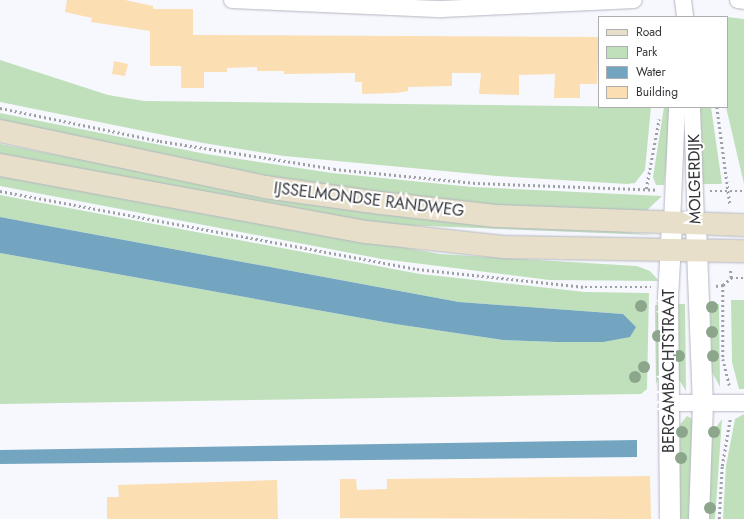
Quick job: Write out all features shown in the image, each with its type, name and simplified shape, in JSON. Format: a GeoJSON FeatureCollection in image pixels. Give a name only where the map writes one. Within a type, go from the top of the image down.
{"type":"FeatureCollection","features":[{"type":"Feature","properties":{"kind":"main road","name":"IJSSELMONDSE RANDWEG"},"geometry":{"type":"LineString","coordinates":[[0,131],[265,187],[380,204],[495,216],[744,225]]}},
{"type":"Feature","properties":{"kind":"main road","name":"IJSSELMONDSE RANDWEG"},"geometry":{"type":"LineString","coordinates":[[0,165],[366,232],[503,248],[744,251]]}},
{"type":"Feature","properties":{"kind":"street"},"geometry":{"type":"LineString","coordinates":[[232,0],[442,9],[634,0]]}},
{"type":"Feature","properties":{"kind":"street"},"geometry":{"type":"LineString","coordinates":[[683,0],[683,16]]}},
{"type":"Feature","properties":{"kind":"street"},"geometry":{"type":"LineString","coordinates":[[738,0],[744,1]]}},
{"type":"Feature","properties":{"kind":"street","name":"MOLGERDIJK"},"geometry":{"type":"LineString","coordinates":[[672,223],[677,108]]}},
{"type":"Feature","properties":{"kind":"street","name":"MOLGERDIJK"},"geometry":{"type":"LineString","coordinates":[[692,108],[696,250]]}},
{"type":"Feature","properties":{"kind":"street","name":"BERGAMBACHTSTRAAT"},"geometry":{"type":"LineString","coordinates":[[670,519],[669,403],[672,223]]}},
{"type":"Feature","properties":{"kind":"street","name":"BERGAMBACHTSTRAAT"},"geometry":{"type":"LineString","coordinates":[[696,250],[703,404],[699,519]]}},
{"type":"Feature","properties":{"kind":"street"},"geometry":{"type":"LineString","coordinates":[[669,403],[744,403]]}},
{"type":"Feature","properties":{"kind":"path","name":"IJSSELMONDSE RANDWEG"},"geometry":{"type":"LineString","coordinates":[[0,108],[160,141],[334,169],[478,183],[646,189],[659,113]]}},
{"type":"Feature","properties":{"kind":"path","name":"MOLGERDIJK"},"geometry":{"type":"LineString","coordinates":[[717,108],[730,192],[744,191]]}},
{"type":"Feature","properties":{"kind":"path"},"geometry":{"type":"LineString","coordinates":[[0,191],[417,269],[585,287]]}},
{"type":"Feature","properties":{"kind":"path"},"geometry":{"type":"LineString","coordinates":[[730,278],[744,278]]}},
{"type":"Feature","properties":{"kind":"green space"},"geometry":{"type":"Polygon","coordinates":[[[728,17],[744,19],[744,184],[726,108],[728,108],[728,17]]]}},
{"type":"Feature","properties":{"kind":"green space"},"geometry":{"type":"Polygon","coordinates":[[[0,60],[108,95],[144,101],[651,108],[645,170],[635,183],[627,184],[497,176],[284,156],[203,143],[0,102],[0,60]]]}},
{"type":"Feature","properties":{"kind":"green space"},"geometry":{"type":"Polygon","coordinates":[[[664,108],[672,108],[664,185],[656,185],[653,177],[664,108]]]}},
{"type":"Feature","properties":{"kind":"green space"},"geometry":{"type":"Polygon","coordinates":[[[698,108],[711,108],[722,184],[702,184],[698,108]]]}},
{"type":"Feature","properties":{"kind":"green space"},"geometry":{"type":"Polygon","coordinates":[[[0,113],[206,154],[332,173],[472,187],[662,196],[644,213],[543,210],[311,186],[0,128],[0,113]]]}},
{"type":"Feature","properties":{"kind":"green space"},"geometry":{"type":"Polygon","coordinates":[[[0,144],[273,196],[653,235],[374,224],[0,157],[0,144]]]}},
{"type":"Feature","properties":{"kind":"green space"},"geometry":{"type":"Polygon","coordinates":[[[0,174],[440,254],[637,266],[650,271],[659,281],[549,280],[382,259],[0,186],[0,174]]]}},
{"type":"Feature","properties":{"kind":"green space"},"geometry":{"type":"Polygon","coordinates":[[[0,195],[420,274],[585,292],[649,293],[647,389],[641,394],[0,404],[0,253],[395,324],[503,340],[556,342],[623,314],[459,302],[0,217],[0,195]]]}},
{"type":"Feature","properties":{"kind":"green space"},"geometry":{"type":"Polygon","coordinates":[[[731,300],[744,300],[744,389],[739,389],[732,362],[731,300]]]}},
{"type":"Feature","properties":{"kind":"green space"},"geometry":{"type":"Polygon","coordinates":[[[675,304],[685,304],[686,391],[678,378],[675,304]]]}},
{"type":"Feature","properties":{"kind":"green space"},"geometry":{"type":"Polygon","coordinates":[[[710,304],[719,304],[720,387],[711,370],[710,304]]]}},
{"type":"Feature","properties":{"kind":"green space"},"geometry":{"type":"Polygon","coordinates":[[[655,305],[662,305],[662,370],[656,384],[655,305]]]}},
{"type":"Feature","properties":{"kind":"green space"},"geometry":{"type":"Polygon","coordinates":[[[744,414],[744,519],[723,519],[726,466],[735,419],[744,414]]]}},
{"type":"Feature","properties":{"kind":"green space"},"geometry":{"type":"Polygon","coordinates":[[[687,416],[694,420],[692,519],[679,519],[677,428],[687,416]]]}},
{"type":"Feature","properties":{"kind":"green space"},"geometry":{"type":"Polygon","coordinates":[[[722,419],[715,519],[708,519],[712,433],[722,419]]]}},
{"type":"Feature","properties":{"kind":"water"},"geometry":{"type":"Polygon","coordinates":[[[0,217],[459,302],[623,314],[636,327],[630,337],[603,342],[556,342],[503,340],[395,324],[0,253],[0,217]]]}},
{"type":"Feature","properties":{"kind":"water"},"geometry":{"type":"Polygon","coordinates":[[[637,440],[637,457],[0,464],[0,450],[637,440]]]}},
{"type":"Feature","properties":{"kind":"building"},"geometry":{"type":"Polygon","coordinates":[[[67,0],[125,0],[153,6],[153,9],[193,9],[193,35],[598,37],[597,84],[580,84],[580,98],[554,98],[555,74],[519,75],[519,95],[479,94],[481,73],[452,73],[452,86],[408,87],[408,91],[396,93],[362,94],[362,82],[355,82],[355,73],[284,74],[284,71],[257,71],[257,67],[227,68],[227,72],[204,72],[204,88],[181,88],[181,66],[150,66],[150,31],[91,22],[92,18],[65,12],[67,0]]]}},
{"type":"Feature","properties":{"kind":"building"},"geometry":{"type":"Polygon","coordinates":[[[114,61],[128,64],[125,76],[112,74],[114,61]]]}},
{"type":"Feature","properties":{"kind":"building"},"geometry":{"type":"Polygon","coordinates":[[[650,476],[651,519],[340,518],[340,479],[356,479],[357,490],[387,489],[387,479],[650,476]]]}},
{"type":"Feature","properties":{"kind":"building"},"geometry":{"type":"Polygon","coordinates":[[[277,480],[278,519],[107,519],[107,497],[119,497],[118,485],[277,480]]]}}]}
